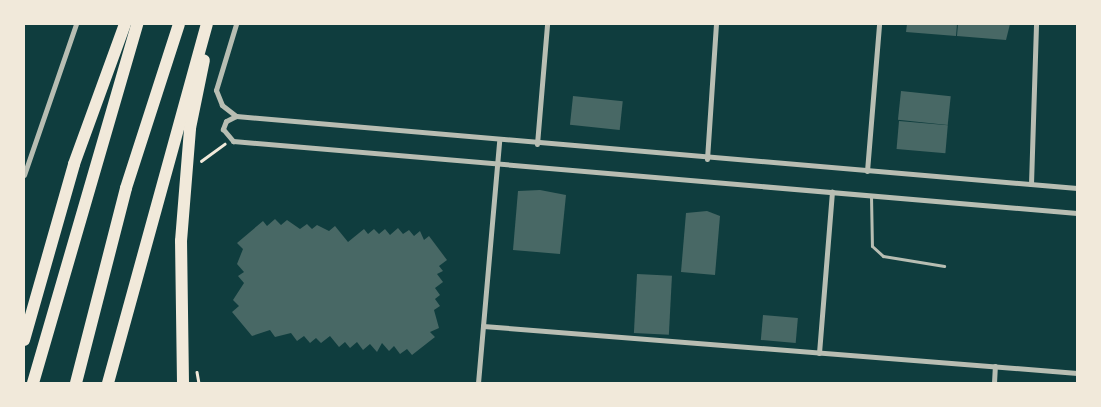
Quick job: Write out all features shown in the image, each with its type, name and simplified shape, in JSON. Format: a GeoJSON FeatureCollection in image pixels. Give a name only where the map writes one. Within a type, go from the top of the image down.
{"type":"FeatureCollection","features":[{"type":"Feature","properties":{"kind":"highway"},"geometry":{"type":"LineString","coordinates":[[24,340],[74,164],[125,24]]}},
{"type":"Feature","properties":{"kind":"highway"},"geometry":{"type":"LineString","coordinates":[[33,383],[137,24]]}},
{"type":"Feature","properties":{"kind":"highway"},"geometry":{"type":"LineString","coordinates":[[76,383],[126,188],[179,24]]}},
{"type":"Feature","properties":{"kind":"highway"},"geometry":{"type":"LineString","coordinates":[[108,383],[209,24]]}},
{"type":"Feature","properties":{"kind":"highway"},"geometry":{"type":"LineString","coordinates":[[184,383],[181,241],[190,128],[209,24]]}},
{"type":"Feature","properties":{"kind":"street"},"geometry":{"type":"LineString","coordinates":[[24,175],[76,24]]}},
{"type":"Feature","properties":{"kind":"street"},"geometry":{"type":"LineString","coordinates":[[236,24],[216,90],[222,105],[236,116]]}},
{"type":"Feature","properties":{"kind":"street"},"geometry":{"type":"LineString","coordinates":[[537,144],[547,24]]}},
{"type":"Feature","properties":{"kind":"street"},"geometry":{"type":"LineString","coordinates":[[707,159],[716,24]]}},
{"type":"Feature","properties":{"kind":"street"},"geometry":{"type":"LineString","coordinates":[[867,171],[879,24]]}},
{"type":"Feature","properties":{"kind":"street"},"geometry":{"type":"LineString","coordinates":[[1031,184],[1036,24]]}},
{"type":"Feature","properties":{"kind":"street"},"geometry":{"type":"LineString","coordinates":[[1077,188],[707,159],[236,116],[226,121],[223,129],[233,141],[1077,213]]}},
{"type":"Feature","properties":{"kind":"street"},"geometry":{"type":"LineString","coordinates":[[478,383],[499,141]]}},
{"type":"Feature","properties":{"kind":"street"},"geometry":{"type":"LineString","coordinates":[[819,353],[832,192]]}},
{"type":"Feature","properties":{"kind":"street"},"geometry":{"type":"LineString","coordinates":[[483,326],[1077,373]]}},
{"type":"Feature","properties":{"kind":"street"},"geometry":{"type":"LineString","coordinates":[[994,383],[995,366]]}},
{"type":"Feature","properties":{"kind":"lane"},"geometry":{"type":"LineString","coordinates":[[871,196],[872,246],[883,256],[944,266]]}},
{"type":"Feature","properties":{"kind":"path"},"geometry":{"type":"LineString","coordinates":[[197,165],[212,150],[233,141]]}},
{"type":"Feature","properties":{"kind":"path"},"geometry":{"type":"LineString","coordinates":[[196,364],[199,383]]}},
{"type":"Feature","properties":{"kind":"building"},"geometry":{"type":"Polygon","coordinates":[[[907,24],[957,24],[956,36],[906,32],[907,24]]]}},
{"type":"Feature","properties":{"kind":"building"},"geometry":{"type":"Polygon","coordinates":[[[958,24],[1010,24],[1006,40],[957,36],[958,24]]]}},
{"type":"Feature","properties":{"kind":"building"},"geometry":{"type":"Polygon","coordinates":[[[901,91],[951,96],[948,125],[898,120],[901,91]]]}},
{"type":"Feature","properties":{"kind":"building"},"geometry":{"type":"Polygon","coordinates":[[[573,96],[623,101],[620,130],[570,125],[573,96]]]}},
{"type":"Feature","properties":{"kind":"building"},"geometry":{"type":"Polygon","coordinates":[[[899,121],[948,125],[945,153],[897,149],[899,121]]]}},
{"type":"Feature","properties":{"kind":"building"},"geometry":{"type":"Polygon","coordinates":[[[540,190],[566,195],[560,254],[513,250],[518,191],[540,190]]]}},
{"type":"Feature","properties":{"kind":"building"},"geometry":{"type":"Polygon","coordinates":[[[707,211],[720,216],[715,275],[681,272],[686,213],[707,211]]]}},
{"type":"Feature","properties":{"kind":"building"},"geometry":{"type":"Polygon","coordinates":[[[275,219],[281,225],[287,220],[300,229],[307,224],[312,229],[317,225],[329,231],[335,226],[348,242],[364,229],[368,234],[374,229],[379,234],[385,229],[390,235],[398,228],[403,234],[409,230],[414,236],[420,231],[424,240],[429,236],[447,260],[439,266],[443,271],[437,274],[443,282],[435,288],[440,295],[435,299],[440,306],[434,310],[439,328],[430,332],[435,337],[412,355],[407,349],[400,354],[394,346],[389,351],[382,343],[377,352],[370,344],[363,350],[357,342],[350,348],[345,342],[339,347],[330,336],[321,343],[316,338],[310,343],[304,336],[297,341],[291,333],[275,337],[270,330],[252,336],[232,312],[239,306],[233,300],[244,283],[238,276],[244,272],[237,264],[243,249],[237,243],[263,221],[267,226],[275,219]]]}},
{"type":"Feature","properties":{"kind":"building"},"geometry":{"type":"Polygon","coordinates":[[[637,274],[672,276],[669,335],[634,333],[637,274]]]}},
{"type":"Feature","properties":{"kind":"building"},"geometry":{"type":"Polygon","coordinates":[[[763,315],[798,318],[796,343],[761,340],[763,315]]]}}]}
